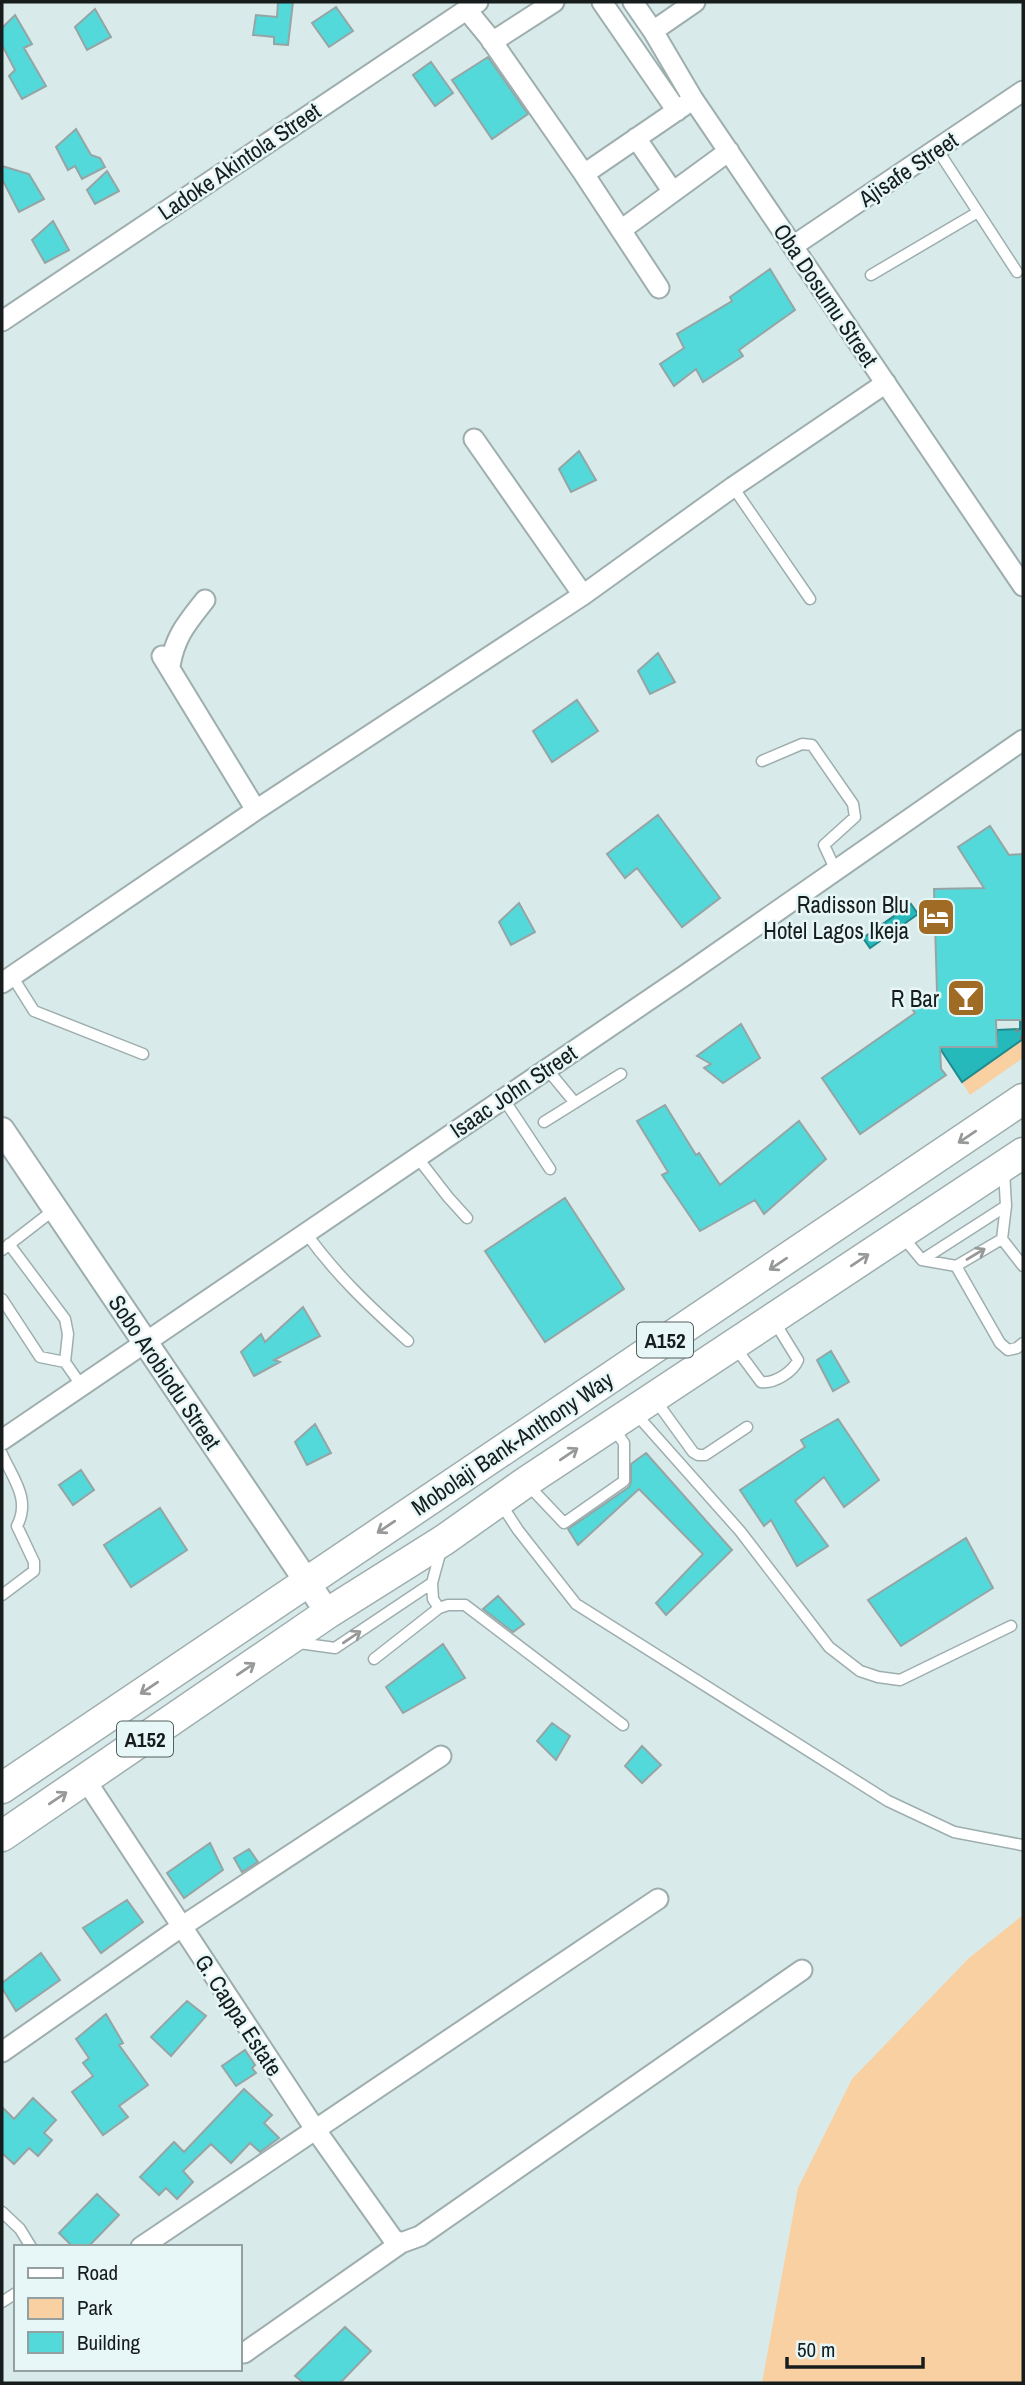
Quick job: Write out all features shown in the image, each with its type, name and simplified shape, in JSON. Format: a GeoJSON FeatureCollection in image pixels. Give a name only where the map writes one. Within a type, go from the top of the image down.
{"type":"FeatureCollection","features":[{"type":"Feature","properties":{"kind":"main road","name":"Mobolaji Bank-Anthony Way"},"geometry":{"type":"LineString","coordinates":[[2,1788],[1023,1099]]}},
{"type":"Feature","properties":{"kind":"main road","name":"Mobolaji Bank-Anthony Way"},"geometry":{"type":"LineString","coordinates":[[2,1836],[328,1613],[444,1540],[499,1500],[1014,1159]]}},
{"type":"Feature","properties":{"kind":"street"},"geometry":{"type":"LineString","coordinates":[[492,42],[554,2]]}},
{"type":"Feature","properties":{"kind":"street"},"geometry":{"type":"LineString","coordinates":[[582,171],[590,170],[681,108],[602,2]]}},
{"type":"Feature","properties":{"kind":"street","name":"Oba Dosumu Street"},"geometry":{"type":"LineString","coordinates":[[633,2],[693,99],[1023,586]]}},
{"type":"Feature","properties":{"kind":"street"},"geometry":{"type":"LineString","coordinates":[[653,31],[695,2]]}},
{"type":"Feature","properties":{"kind":"street"},"geometry":{"type":"LineString","coordinates":[[472,5],[492,42],[659,288]]}},
{"type":"Feature","properties":{"kind":"street","name":"Ladoke Akintola Street"},"geometry":{"type":"LineString","coordinates":[[2,321],[472,5]]}},
{"type":"Feature","properties":{"kind":"street","name":"Ajisafe Street"},"geometry":{"type":"LineString","coordinates":[[793,246],[1023,91]]}},
{"type":"Feature","properties":{"kind":"street"},"geometry":{"type":"LineString","coordinates":[[636,138],[673,192]]}},
{"type":"Feature","properties":{"kind":"street"},"geometry":{"type":"LineString","coordinates":[[621,230],[729,151]]}},
{"type":"Feature","properties":{"kind":"street"},"geometry":{"type":"LineString","coordinates":[[7,979],[256,810],[583,595],[733,487],[886,383]]}},
{"type":"Feature","properties":{"kind":"street"},"geometry":{"type":"LineString","coordinates":[[474,439],[583,595]]}},
{"type":"Feature","properties":{"kind":"street"},"geometry":{"type":"LineString","coordinates":[[205,600],[177,639],[166,661],[256,810]]}},
{"type":"Feature","properties":{"kind":"street","name":"Isaac John Street"},"geometry":{"type":"LineString","coordinates":[[2,1440],[836,871],[1023,740]]}},
{"type":"Feature","properties":{"kind":"street","name":"Sobo Arobiodu Street"},"geometry":{"type":"LineString","coordinates":[[2,1130],[328,1613]]}},
{"type":"Feature","properties":{"kind":"street"},"geometry":{"type":"LineString","coordinates":[[2,2052],[181,1927],[441,1756]]}},
{"type":"Feature","properties":{"kind":"street","name":"G. Cappa Estate"},"geometry":{"type":"LineString","coordinates":[[85,1779],[315,2130],[393,2239],[401,2243]]}},
{"type":"Feature","properties":{"kind":"street"},"geometry":{"type":"LineString","coordinates":[[144,2245],[658,1899]]}},
{"type":"Feature","properties":{"kind":"street"},"geometry":{"type":"LineString","coordinates":[[244,2353],[401,2243],[420,2236],[802,1970]]}},
{"type":"Feature","properties":{"kind":"lane"},"geometry":{"type":"LineString","coordinates":[[937,149],[1017,272]]}},
{"type":"Feature","properties":{"kind":"lane"},"geometry":{"type":"LineString","coordinates":[[871,275],[978,212]]}},
{"type":"Feature","properties":{"kind":"lane"},"geometry":{"type":"LineString","coordinates":[[733,487],[810,600]]}},
{"type":"Feature","properties":{"kind":"lane"},"geometry":{"type":"LineString","coordinates":[[762,761],[802,744],[812,745],[853,804],[855,817],[824,845],[836,871]]}},
{"type":"Feature","properties":{"kind":"lane"},"geometry":{"type":"LineString","coordinates":[[7,979],[34,1011],[143,1055]]}},
{"type":"Feature","properties":{"kind":"lane"},"geometry":{"type":"LineString","coordinates":[[547,1068],[575,1103]]}},
{"type":"Feature","properties":{"kind":"lane"},"geometry":{"type":"LineString","coordinates":[[544,1122],[621,1074]]}},
{"type":"Feature","properties":{"kind":"lane"},"geometry":{"type":"LineString","coordinates":[[503,1098],[550,1169]]}},
{"type":"Feature","properties":{"kind":"lane"},"geometry":{"type":"LineString","coordinates":[[417,1157],[467,1218]]}},
{"type":"Feature","properties":{"kind":"lane"},"geometry":{"type":"LineString","coordinates":[[1014,1159],[1002,1239],[1023,1266]]}},
{"type":"Feature","properties":{"kind":"lane"},"geometry":{"type":"LineString","coordinates":[[922,1260],[1006,1206]]}},
{"type":"Feature","properties":{"kind":"lane"},"geometry":{"type":"LineString","coordinates":[[55,1209],[5,1247],[65,1319],[68,1334],[65,1362],[81,1385]]}},
{"type":"Feature","properties":{"kind":"lane"},"geometry":{"type":"LineString","coordinates":[[306,1232],[326,1261],[363,1301],[408,1341]]}},
{"type":"Feature","properties":{"kind":"lane"},"geometry":{"type":"LineString","coordinates":[[899,1233],[922,1260],[956,1266],[1002,1239]]}},
{"type":"Feature","properties":{"kind":"lane"},"geometry":{"type":"LineString","coordinates":[[956,1266],[1000,1343],[1008,1350],[1023,1343]]}},
{"type":"Feature","properties":{"kind":"lane"},"geometry":{"type":"LineString","coordinates":[[2,1298],[40,1357],[65,1362]]}},
{"type":"Feature","properties":{"kind":"lane"},"geometry":{"type":"LineString","coordinates":[[733,1344],[761,1382],[772,1382],[796,1366],[798,1360],[772,1318]]}},
{"type":"Feature","properties":{"kind":"lane"},"geometry":{"type":"LineString","coordinates":[[633,1411],[698,1455],[705,1455],[747,1427]]}},
{"type":"Feature","properties":{"kind":"lane"},"geometry":{"type":"LineString","coordinates":[[526,1482],[564,1523],[624,1480],[624,1443],[633,1411]]}},
{"type":"Feature","properties":{"kind":"lane"},"geometry":{"type":"LineString","coordinates":[[633,1411],[740,1531],[829,1647],[860,1671],[900,1680],[1011,1626]]}},
{"type":"Feature","properties":{"kind":"lane"},"geometry":{"type":"LineString","coordinates":[[2,1454],[24,1502],[17,1526],[34,1562],[34,1571],[2,1595]]}},
{"type":"Feature","properties":{"kind":"lane"},"geometry":{"type":"LineString","coordinates":[[499,1500],[518,1530],[576,1604],[888,1801],[954,1832],[1022,1845]]}},
{"type":"Feature","properties":{"kind":"lane"},"geometry":{"type":"LineString","coordinates":[[439,1608],[433,1599],[432,1583],[444,1540]]}},
{"type":"Feature","properties":{"kind":"lane"},"geometry":{"type":"LineString","coordinates":[[288,1641],[335,1648],[432,1583]]}},
{"type":"Feature","properties":{"kind":"lane"},"geometry":{"type":"LineString","coordinates":[[374,1659],[439,1608],[465,1605],[623,1725]]}},
{"type":"Feature","properties":{"kind":"lane"},"geometry":{"type":"LineString","coordinates":[[2,2212],[20,2229],[30,2245]]}},
{"type":"Feature","properties":{"kind":"path"},"geometry":{"type":"LineString","coordinates":[[1016,1029],[1023,1040]]}},
{"type":"Feature","properties":{"kind":"green space"},"geometry":{"type":"Polygon","coordinates":[[[1023,1039],[1023,1058],[970,1095],[962,1082],[1023,1039]]]}},
{"type":"Feature","properties":{"kind":"green space"},"geometry":{"type":"Polygon","coordinates":[[[1023,1915],[1023,2383],[762,2383],[798,2188],[852,2079],[969,1958],[1023,1915]]]}},
{"type":"Feature","properties":{"kind":"water"},"geometry":{"type":"Polygon","coordinates":[[[911,904],[918,914],[870,948],[863,938],[911,904]]]}},
{"type":"Feature","properties":{"kind":"water"},"geometry":{"type":"Polygon","coordinates":[[[1020,1020],[1023,1020],[1023,1039],[962,1082],[939,1047],[997,1047],[997,1030],[1020,1029],[1020,1020]]]}},
{"type":"Feature","properties":{"kind":"building"},"geometry":{"type":"Polygon","coordinates":[[[278,2],[293,2],[288,45],[274,44],[274,37],[253,35],[256,15],[277,17],[278,2]]]}},
{"type":"Feature","properties":{"kind":"building"},"geometry":{"type":"Polygon","coordinates":[[[336,7],[353,31],[329,47],[312,23],[336,7]]]}},
{"type":"Feature","properties":{"kind":"building"},"geometry":{"type":"Polygon","coordinates":[[[95,9],[111,37],[87,50],[75,27],[95,9]]]}},
{"type":"Feature","properties":{"kind":"building"},"geometry":{"type":"Polygon","coordinates":[[[15,15],[32,44],[24,48],[46,86],[22,99],[9,76],[15,70],[2,45],[2,28],[15,15]]]}},
{"type":"Feature","properties":{"kind":"building"},"geometry":{"type":"Polygon","coordinates":[[[488,57],[528,114],[492,139],[452,80],[488,57]]]}},
{"type":"Feature","properties":{"kind":"building"},"geometry":{"type":"Polygon","coordinates":[[[431,62],[453,93],[435,106],[413,75],[431,62]]]}},
{"type":"Feature","properties":{"kind":"building"},"geometry":{"type":"Polygon","coordinates":[[[76,129],[91,155],[100,158],[105,167],[82,179],[75,166],[68,170],[56,147],[76,129]]]}},
{"type":"Feature","properties":{"kind":"building"},"geometry":{"type":"Polygon","coordinates":[[[2,166],[29,174],[44,199],[19,212],[2,179],[2,166]]]}},
{"type":"Feature","properties":{"kind":"building"},"geometry":{"type":"Polygon","coordinates":[[[107,171],[119,191],[95,204],[87,190],[107,171]]]}},
{"type":"Feature","properties":{"kind":"building"},"geometry":{"type":"Polygon","coordinates":[[[53,221],[69,250],[45,263],[32,240],[53,221]]]}},
{"type":"Feature","properties":{"kind":"building"},"geometry":{"type":"Polygon","coordinates":[[[770,269],[795,310],[739,350],[743,356],[703,382],[696,369],[674,386],[660,364],[684,348],[677,334],[732,301],[730,297],[770,269]]]}},
{"type":"Feature","properties":{"kind":"building"},"geometry":{"type":"Polygon","coordinates":[[[579,451],[596,480],[571,492],[559,469],[579,451]]]}},
{"type":"Feature","properties":{"kind":"building"},"geometry":{"type":"Polygon","coordinates":[[[658,653],[675,682],[650,694],[638,671],[658,653]]]}},
{"type":"Feature","properties":{"kind":"building"},"geometry":{"type":"Polygon","coordinates":[[[577,700],[598,731],[552,762],[533,731],[577,700]]]}},
{"type":"Feature","properties":{"kind":"building"},"geometry":{"type":"Polygon","coordinates":[[[658,815],[720,898],[682,927],[637,868],[625,878],[607,854],[658,815]]]}},
{"type":"Feature","properties":{"kind":"building"},"geometry":{"type":"Polygon","coordinates":[[[990,826],[1009,855],[1023,854],[1023,1020],[996,1020],[997,1047],[940,1047],[941,1069],[946,1075],[860,1134],[822,1078],[915,1013],[912,1009],[937,992],[934,889],[984,888],[958,847],[990,826]]]}},
{"type":"Feature","properties":{"kind":"building"},"geometry":{"type":"Polygon","coordinates":[[[519,903],[535,932],[511,945],[499,922],[519,903]]]}},
{"type":"Feature","properties":{"kind":"building"},"geometry":{"type":"Polygon","coordinates":[[[741,1024],[760,1058],[723,1083],[704,1068],[711,1064],[697,1056],[741,1024]]]}},
{"type":"Feature","properties":{"kind":"building"},"geometry":{"type":"Polygon","coordinates":[[[665,1105],[696,1155],[699,1153],[720,1185],[799,1121],[826,1159],[764,1214],[755,1200],[700,1231],[662,1175],[668,1172],[637,1121],[665,1105]]]}},
{"type":"Feature","properties":{"kind":"building"},"geometry":{"type":"Polygon","coordinates":[[[565,1198],[624,1289],[545,1342],[485,1251],[565,1198]]]}},
{"type":"Feature","properties":{"kind":"building"},"geometry":{"type":"Polygon","coordinates":[[[303,1307],[320,1336],[274,1360],[280,1362],[254,1376],[241,1352],[261,1334],[265,1342],[303,1307]]]}},
{"type":"Feature","properties":{"kind":"building"},"geometry":{"type":"Polygon","coordinates":[[[831,1351],[849,1382],[833,1391],[817,1360],[831,1351]]]}},
{"type":"Feature","properties":{"kind":"building"},"geometry":{"type":"Polygon","coordinates":[[[838,1419],[879,1480],[844,1507],[824,1477],[795,1501],[828,1546],[797,1566],[771,1520],[764,1526],[740,1490],[805,1447],[801,1440],[838,1419]]]}},
{"type":"Feature","properties":{"kind":"building"},"geometry":{"type":"Polygon","coordinates":[[[315,1424],[331,1453],[307,1465],[295,1442],[315,1424]]]}},
{"type":"Feature","properties":{"kind":"building"},"geometry":{"type":"Polygon","coordinates":[[[646,1453],[732,1550],[666,1615],[656,1603],[703,1554],[639,1489],[578,1545],[568,1529],[629,1487],[631,1464],[646,1453]]]}},
{"type":"Feature","properties":{"kind":"building"},"geometry":{"type":"Polygon","coordinates":[[[81,1470],[94,1490],[73,1505],[59,1485],[81,1470]]]}},
{"type":"Feature","properties":{"kind":"building"},"geometry":{"type":"Polygon","coordinates":[[[160,1508],[187,1550],[131,1587],[104,1545],[160,1508]]]}},
{"type":"Feature","properties":{"kind":"building"},"geometry":{"type":"Polygon","coordinates":[[[966,1538],[993,1588],[901,1646],[868,1600],[966,1538]]]}},
{"type":"Feature","properties":{"kind":"building"},"geometry":{"type":"Polygon","coordinates":[[[498,1596],[524,1624],[513,1632],[483,1609],[498,1596]]]}},
{"type":"Feature","properties":{"kind":"building"},"geometry":{"type":"Polygon","coordinates":[[[443,1644],[465,1678],[403,1713],[386,1687],[443,1644]]]}},
{"type":"Feature","properties":{"kind":"building"},"geometry":{"type":"Polygon","coordinates":[[[552,1723],[570,1736],[556,1760],[537,1741],[552,1723]]]}},
{"type":"Feature","properties":{"kind":"building"},"geometry":{"type":"Polygon","coordinates":[[[642,1746],[661,1765],[642,1783],[625,1766],[642,1746]]]}},
{"type":"Feature","properties":{"kind":"building"},"geometry":{"type":"Polygon","coordinates":[[[210,1843],[223,1870],[184,1898],[167,1873],[210,1843]]]}},
{"type":"Feature","properties":{"kind":"building"},"geometry":{"type":"Polygon","coordinates":[[[249,1849],[258,1862],[242,1872],[234,1858],[249,1849]]]}},
{"type":"Feature","properties":{"kind":"building"},"geometry":{"type":"Polygon","coordinates":[[[127,1900],[143,1922],[101,1953],[83,1928],[127,1900]]]}},
{"type":"Feature","properties":{"kind":"building"},"geometry":{"type":"Polygon","coordinates":[[[41,1953],[60,1980],[16,2011],[2,1988],[2,1983],[41,1953]]]}},
{"type":"Feature","properties":{"kind":"building"},"geometry":{"type":"Polygon","coordinates":[[[187,2001],[206,2016],[171,2056],[151,2037],[187,2001]]]}},
{"type":"Feature","properties":{"kind":"building"},"geometry":{"type":"Polygon","coordinates":[[[106,2014],[123,2043],[119,2045],[148,2085],[119,2106],[128,2117],[103,2135],[72,2092],[93,2076],[83,2063],[89,2058],[76,2039],[106,2014]]]}},
{"type":"Feature","properties":{"kind":"building"},"geometry":{"type":"Polygon","coordinates":[[[245,2050],[255,2065],[252,2068],[256,2073],[236,2086],[222,2066],[245,2050]]]}},
{"type":"Feature","properties":{"kind":"building"},"geometry":{"type":"Polygon","coordinates":[[[244,2089],[272,2115],[264,2123],[279,2138],[260,2152],[250,2143],[231,2163],[211,2144],[183,2171],[193,2182],[177,2199],[166,2188],[159,2195],[140,2177],[174,2142],[184,2152],[244,2089]]]}},
{"type":"Feature","properties":{"kind":"building"},"geometry":{"type":"Polygon","coordinates":[[[33,2098],[56,2120],[44,2133],[52,2140],[38,2156],[29,2148],[14,2164],[2,2153],[2,2107],[14,2119],[33,2098]]]}},
{"type":"Feature","properties":{"kind":"building"},"geometry":{"type":"Polygon","coordinates":[[[97,2194],[119,2215],[90,2245],[71,2245],[59,2233],[97,2194]]]}},
{"type":"Feature","properties":{"kind":"building"},"geometry":{"type":"Polygon","coordinates":[[[345,2327],[371,2351],[340,2383],[304,2383],[295,2376],[345,2327]]]}},
{"type":"Feature","properties":{"kind":"place","name":"Radisson Blu Hotel Lagos Ikeja"},"geometry":{"type":"Point","coordinates":[936,917]}},
{"type":"Feature","properties":{"kind":"place","name":"R Bar"},"geometry":{"type":"Point","coordinates":[966,998]}}]}
